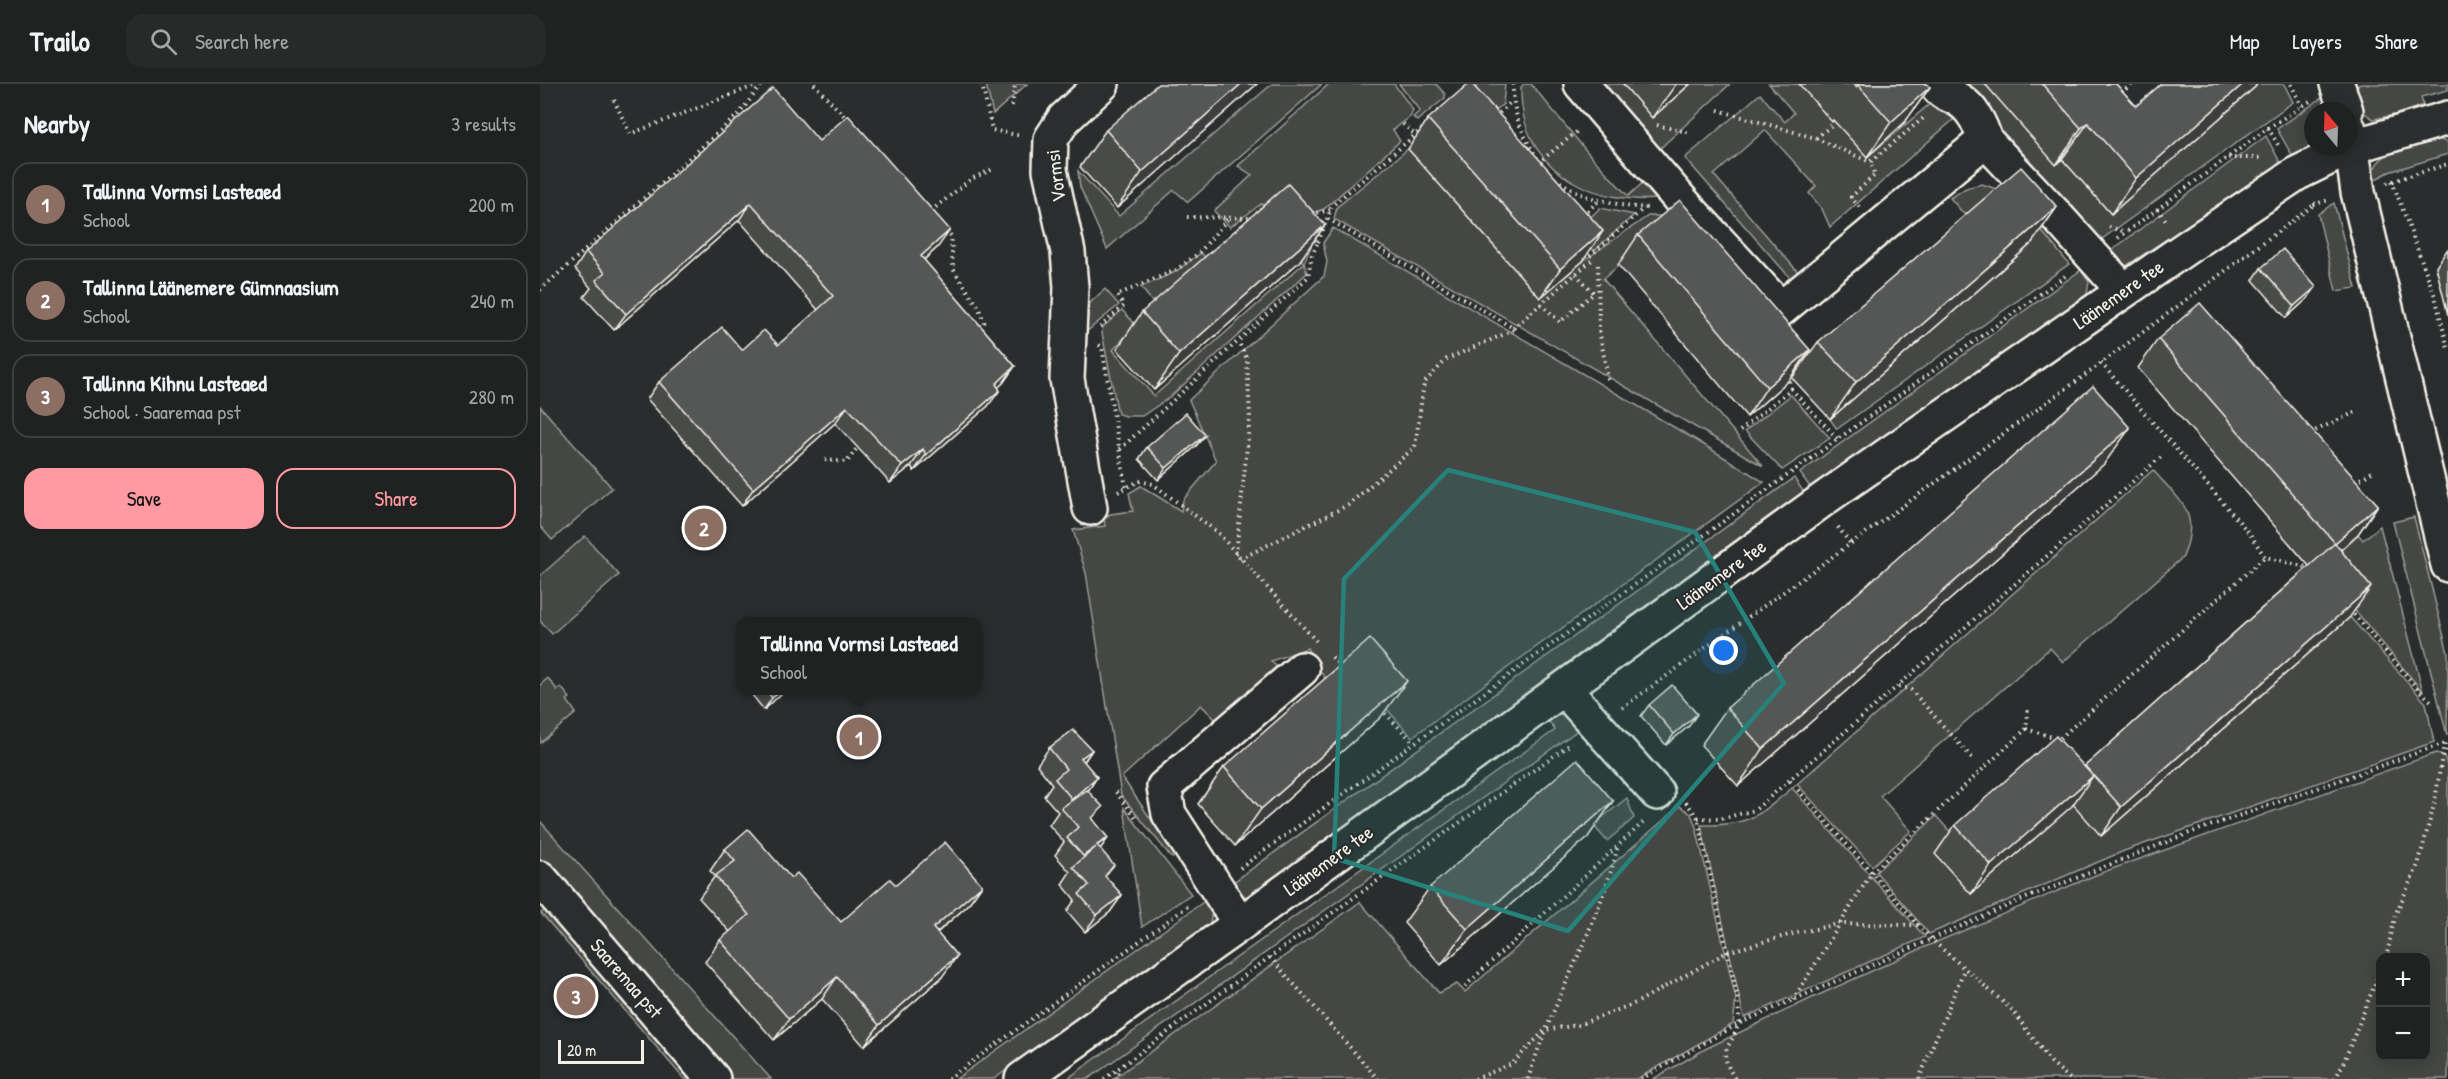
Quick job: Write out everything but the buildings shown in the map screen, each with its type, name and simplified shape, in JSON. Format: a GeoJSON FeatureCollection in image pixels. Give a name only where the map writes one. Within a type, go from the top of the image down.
{"type":"FeatureCollection","features":[{"type":"Feature","properties":{"kind":"street","name":"Vormsi"},"geometry":{"type":"LineString","coordinates":[[1090,508],[1067,379],[1071,287],[1068,252],[1050,170],[1051,140],[1064,119],[1102,84]]}},
{"type":"Feature","properties":{"kind":"street"},"geometry":{"type":"LineString","coordinates":[[1581,84],[1685,205],[1781,309],[1985,140]]}},
{"type":"Feature","properties":{"kind":"street"},"geometry":{"type":"LineString","coordinates":[[2337,84],[2343,102]]}},
{"type":"Feature","properties":{"kind":"street"},"geometry":{"type":"LineString","coordinates":[[1934,97],[1943,94],[1959,100],[1980,123],[1985,140],[2123,290]]}},
{"type":"Feature","properties":{"kind":"street","name":"Läänemere tee"},"geometry":{"type":"LineString","coordinates":[[2358,136],[2448,118]]}},
{"type":"Feature","properties":{"kind":"street","name":"Läänemere tee"},"geometry":{"type":"LineString","coordinates":[[1022,1079],[1240,924],[1819,503],[2123,290],[2323,156]]}},
{"type":"Feature","properties":{"kind":"street"},"geometry":{"type":"LineString","coordinates":[[2353,156],[2358,192],[2448,566]]}},
{"type":"Feature","properties":{"kind":"street"},"geometry":{"type":"LineString","coordinates":[[1240,924],[1169,814],[1164,787],[1314,653]]}},
{"type":"Feature","properties":{"kind":"street"},"geometry":{"type":"LineString","coordinates":[[1564,689],[1596,726],[1655,804]]}},
{"type":"Feature","properties":{"kind":"street","name":"Saaremaa pst"},"geometry":{"type":"LineString","coordinates":[[544,892],[713,1079]]}},
{"type":"Feature","properties":{"kind":"path"},"geometry":{"type":"LineString","coordinates":[[615,100],[630,134],[760,84]]}},
{"type":"Feature","properties":{"kind":"path"},"geometry":{"type":"LineString","coordinates":[[540,290],[739,114],[760,84]]}},
{"type":"Feature","properties":{"kind":"path"},"geometry":{"type":"LineString","coordinates":[[813,84],[853,124]]}},
{"type":"Feature","properties":{"kind":"path"},"geometry":{"type":"LineString","coordinates":[[982,84],[992,130],[1051,140]]}},
{"type":"Feature","properties":{"kind":"path"},"geometry":{"type":"LineString","coordinates":[[1011,106],[1015,84]]}},
{"type":"Feature","properties":{"kind":"path"},"geometry":{"type":"LineString","coordinates":[[1513,84],[1512,101],[1520,131],[1543,168]]}},
{"type":"Feature","properties":{"kind":"path"},"geometry":{"type":"LineString","coordinates":[[2118,95],[2132,84]]}},
{"type":"Feature","properties":{"kind":"path"},"geometry":{"type":"LineString","coordinates":[[2291,84],[2302,106]]}},
{"type":"Feature","properties":{"kind":"path"},"geometry":{"type":"LineString","coordinates":[[948,1079],[2094,256],[2268,128],[2337,84]]}},
{"type":"Feature","properties":{"kind":"path"},"geometry":{"type":"LineString","coordinates":[[1718,110],[1815,138],[1870,162],[1934,97]]}},
{"type":"Feature","properties":{"kind":"path"},"geometry":{"type":"LineString","coordinates":[[1489,123],[1512,101]]}},
{"type":"Feature","properties":{"kind":"path"},"geometry":{"type":"LineString","coordinates":[[1530,169],[1604,111]]}},
{"type":"Feature","properties":{"kind":"path"},"geometry":{"type":"LineString","coordinates":[[1815,138],[1840,118]]}},
{"type":"Feature","properties":{"kind":"path"},"geometry":{"type":"LineString","coordinates":[[1403,124],[1415,135]]}},
{"type":"Feature","properties":{"kind":"path"},"geometry":{"type":"LineString","coordinates":[[1120,449],[1308,278],[1312,255],[1332,206],[1424,128]]}},
{"type":"Feature","properties":{"kind":"path"},"geometry":{"type":"LineString","coordinates":[[2227,158],[2273,158]]}},
{"type":"Feature","properties":{"kind":"path"},"geometry":{"type":"LineString","coordinates":[[931,211],[971,179],[993,169]]}},
{"type":"Feature","properties":{"kind":"path"},"geometry":{"type":"LineString","coordinates":[[1547,175],[1585,196],[1625,206],[1645,208],[1685,205]]}},
{"type":"Feature","properties":{"kind":"path"},"geometry":{"type":"LineString","coordinates":[[2392,181],[2435,296],[2448,349]]}},
{"type":"Feature","properties":{"kind":"path"},"geometry":{"type":"LineString","coordinates":[[1575,222],[1600,200]]}},
{"type":"Feature","properties":{"kind":"path"},"geometry":{"type":"LineString","coordinates":[[923,202],[938,219]]}},
{"type":"Feature","properties":{"kind":"path"},"geometry":{"type":"LineString","coordinates":[[1104,1079],[1270,957],[2101,363],[2315,204]]}},
{"type":"Feature","properties":{"kind":"path"},"geometry":{"type":"LineString","coordinates":[[1513,328],[1576,274],[1645,208]]}},
{"type":"Feature","properties":{"kind":"path"},"geometry":{"type":"LineString","coordinates":[[1305,215],[1331,210]]}},
{"type":"Feature","properties":{"kind":"path"},"geometry":{"type":"LineString","coordinates":[[1096,334],[1099,327],[1124,306],[1117,295],[1176,270],[1199,253],[1230,216]]}},
{"type":"Feature","properties":{"kind":"path"},"geometry":{"type":"LineString","coordinates":[[1187,217],[1230,216],[1265,219]]}},
{"type":"Feature","properties":{"kind":"path"},"geometry":{"type":"LineString","coordinates":[[1240,559],[1348,505],[1415,447],[1424,383],[1446,359],[1516,329],[1328,219]]}},
{"type":"Feature","properties":{"kind":"path"},"geometry":{"type":"LineString","coordinates":[[945,228],[951,236],[953,269],[978,306],[984,322],[976,336]]}},
{"type":"Feature","properties":{"kind":"path"},"geometry":{"type":"LineString","coordinates":[[1304,233],[1318,242]]}},
{"type":"Feature","properties":{"kind":"path"},"geometry":{"type":"LineString","coordinates":[[1598,265],[1599,330],[1609,384]]}},
{"type":"Feature","properties":{"kind":"path"},"geometry":{"type":"LineString","coordinates":[[1541,304],[1560,322],[1586,300],[1594,293],[1576,274]]}},
{"type":"Feature","properties":{"kind":"path"},"geometry":{"type":"LineString","coordinates":[[1093,341],[1102,347],[1126,488]]}},
{"type":"Feature","properties":{"kind":"path"},"geometry":{"type":"LineString","coordinates":[[1236,554],[1250,417],[1247,358],[1238,341]]}},
{"type":"Feature","properties":{"kind":"path"},"geometry":{"type":"LineString","coordinates":[[2101,363],[2250,534],[2265,556],[2315,569]]}},
{"type":"Feature","properties":{"kind":"path"},"geometry":{"type":"LineString","coordinates":[[1788,368],[1791,389],[1838,440]]}},
{"type":"Feature","properties":{"kind":"path"},"geometry":{"type":"LineString","coordinates":[[1740,431],[1791,389]]}},
{"type":"Feature","properties":{"kind":"path"},"geometry":{"type":"LineString","coordinates":[[2309,434],[2358,411]]}},
{"type":"Feature","properties":{"kind":"path"},"geometry":{"type":"LineString","coordinates":[[825,460],[847,462],[865,438]]}},
{"type":"Feature","properties":{"kind":"path"},"geometry":{"type":"LineString","coordinates":[[1698,818],[1720,819],[1755,810],[2161,457]]}},
{"type":"Feature","properties":{"kind":"path"},"geometry":{"type":"LineString","coordinates":[[2351,484],[2372,472]]}},
{"type":"Feature","properties":{"kind":"path"},"geometry":{"type":"LineString","coordinates":[[1090,508],[1139,481],[1153,484],[1217,532],[1314,653],[1347,672]]}},
{"type":"Feature","properties":{"kind":"path"},"geometry":{"type":"LineString","coordinates":[[1837,526],[1850,543]]}},
{"type":"Feature","properties":{"kind":"path"},"geometry":{"type":"LineString","coordinates":[[2026,729],[2060,740],[2265,556]]}},
{"type":"Feature","properties":{"kind":"path"},"geometry":{"type":"LineString","coordinates":[[2346,606],[2418,689],[2432,701]]}},
{"type":"Feature","properties":{"kind":"path"},"geometry":{"type":"LineString","coordinates":[[1898,685],[1911,690],[1972,758]]}},
{"type":"Feature","properties":{"kind":"path"},"geometry":{"type":"LineString","coordinates":[[1377,704],[1414,743]]}},
{"type":"Feature","properties":{"kind":"path"},"geometry":{"type":"LineString","coordinates":[[1792,1001],[1872,872],[2026,729],[2028,708]]}},
{"type":"Feature","properties":{"kind":"path"},"geometry":{"type":"LineString","coordinates":[[2446,742],[2448,754]]}},
{"type":"Feature","properties":{"kind":"path"},"geometry":{"type":"LineString","coordinates":[[1641,1079],[1738,1024],[2016,902],[2187,834],[2446,742]]}},
{"type":"Feature","properties":{"kind":"path"},"geometry":{"type":"LineString","coordinates":[[2387,953],[2396,913],[2418,865],[2435,801],[2446,742]]}},
{"type":"Feature","properties":{"kind":"path"},"geometry":{"type":"LineString","coordinates":[[1790,781],[1918,926],[2011,1009],[2051,1062],[2070,1079]]}},
{"type":"Feature","properties":{"kind":"path"},"geometry":{"type":"LineString","coordinates":[[1465,986],[1618,845],[1655,804],[1677,792],[1698,818],[1738,1000],[1738,1024],[1726,1047],[1726,1065],[1735,1079]]}},
{"type":"Feature","properties":{"kind":"path"},"geometry":{"type":"LineString","coordinates":[[1528,1079],[1545,1030],[1610,879],[1618,845]]}},
{"type":"Feature","properties":{"kind":"path"},"geometry":{"type":"LineString","coordinates":[[1475,1079],[1512,1064],[1545,1030],[1578,1025],[1636,1003],[1727,952],[1839,924],[1918,926]]}},
{"type":"Feature","properties":{"kind":"path"},"geometry":{"type":"LineString","coordinates":[[1270,957],[1377,1079]]}},
{"type":"Feature","properties":{"kind":"path"},"geometry":{"type":"LineString","coordinates":[[1919,1079],[1965,970]]}},
{"type":"Feature","properties":{"kind":"path"},"geometry":{"type":"LineString","coordinates":[[2335,1079],[2376,981]]}},
{"type":"Feature","properties":{"kind":"path"},"geometry":{"type":"LineString","coordinates":[[1117,1079],[1118,1069]]}},
{"type":"Feature","properties":{"kind":"highlighted area"},"geometry":{"type":"Polygon","coordinates":[[[1448,470],[1695,532],[1784,683],[1568,931],[1334,858],[1344,579],[1448,470]]]}},
{"type":"Feature","properties":{"kind":"shaded area"},"geometry":{"type":"Polygon","coordinates":[[[986,84],[1027,84],[993,114],[986,84]]]}},
{"type":"Feature","properties":{"kind":"shaded area"},"geometry":{"type":"Polygon","coordinates":[[[1272,84],[1322,84],[1188,202],[1174,190],[1107,249],[1080,187],[1078,171],[1119,216],[1272,84]]]}},
{"type":"Feature","properties":{"kind":"shaded area"},"geometry":{"type":"Polygon","coordinates":[[[1329,84],[1394,84],[1413,110],[1410,117],[1393,130],[1400,141],[1324,209],[1301,213],[1261,204],[1230,227],[1214,211],[1252,175],[1238,166],[1329,84]]]}},
{"type":"Feature","properties":{"kind":"shaded area"},"geometry":{"type":"Polygon","coordinates":[[[1399,84],[1436,84],[1445,94],[1445,98],[1417,121],[1413,117],[1420,111],[1399,84]]]}},
{"type":"Feature","properties":{"kind":"shaded area"},"geometry":{"type":"Polygon","coordinates":[[[1480,84],[1505,84],[1503,104],[1479,124],[1461,101],[1480,84]]]}},
{"type":"Feature","properties":{"kind":"shaded area"},"geometry":{"type":"Polygon","coordinates":[[[1524,84],[1531,84],[1589,154],[1628,196],[1645,181],[1660,199],[1633,199],[1608,195],[1584,187],[1563,175],[1545,159],[1532,139],[1523,115],[1521,87],[1524,84]]]}},
{"type":"Feature","properties":{"kind":"shaded area"},"geometry":{"type":"Polygon","coordinates":[[[1595,84],[1623,84],[1652,117],[1691,84],[1730,84],[1655,153],[1595,84]]]}},
{"type":"Feature","properties":{"kind":"shaded area"},"geometry":{"type":"Polygon","coordinates":[[[1769,84],[1873,85],[1867,157],[1938,97],[1961,113],[1830,227],[1822,209],[1809,193],[1816,186],[1765,130],[1714,175],[1798,272],[1791,279],[1685,158],[1760,94],[1785,122],[1794,113],[1769,84]]]}},
{"type":"Feature","properties":{"kind":"shaded area"},"geometry":{"type":"Polygon","coordinates":[[[1959,84],[1985,84],[2062,159],[2111,214],[2255,87],[2253,84],[2284,84],[2293,102],[2095,244],[1959,84]]]}},
{"type":"Feature","properties":{"kind":"shaded area"},"geometry":{"type":"Polygon","coordinates":[[[2361,84],[2448,84],[2448,90],[2421,97],[2423,105],[2395,115],[2373,119],[2358,108],[2358,102],[2356,102],[2351,88],[2361,84]]]}},
{"type":"Feature","properties":{"kind":"shaded area"},"geometry":{"type":"Polygon","coordinates":[[[2326,95],[2328,102],[2316,102],[2326,95]]]}},
{"type":"Feature","properties":{"kind":"shaded area"},"geometry":{"type":"Polygon","coordinates":[[[2304,110],[2304,151],[2293,157],[2277,129],[2304,110]]]}},
{"type":"Feature","properties":{"kind":"shaded area"},"geometry":{"type":"Polygon","coordinates":[[[2266,136],[2281,164],[2126,266],[2117,267],[2104,256],[2266,136]]]}},
{"type":"Feature","properties":{"kind":"shaded area"},"geometry":{"type":"Polygon","coordinates":[[[2436,139],[2448,142],[2448,154],[2389,172],[2372,181],[2373,171],[2385,156],[2405,147],[2436,139]]]}},
{"type":"Feature","properties":{"kind":"shaded area"},"geometry":{"type":"Polygon","coordinates":[[[1408,149],[1540,298],[1583,261],[1648,216],[1663,216],[1659,230],[1603,279],[1763,466],[1334,219],[1337,207],[1408,149]]]}},
{"type":"Feature","properties":{"kind":"shaded area"},"geometry":{"type":"Polygon","coordinates":[[[1982,184],[2015,199],[2069,264],[1837,429],[1830,419],[2031,244],[1972,223],[1950,198],[1966,188],[1982,184]]]}},
{"type":"Feature","properties":{"kind":"shaded area"},"geometry":{"type":"Polygon","coordinates":[[[2334,203],[2356,288],[2336,291],[2318,214],[2334,203]]]}},
{"type":"Feature","properties":{"kind":"shaded area"},"geometry":{"type":"Polygon","coordinates":[[[1600,208],[1634,215],[1594,251],[1576,231],[1600,208]]]}},
{"type":"Feature","properties":{"kind":"shaded area"},"geometry":{"type":"Polygon","coordinates":[[[1270,223],[1313,242],[1304,263],[1270,223]]]}},
{"type":"Feature","properties":{"kind":"shaded area"},"geometry":{"type":"Polygon","coordinates":[[[1333,228],[1764,482],[1412,737],[1353,672],[1328,684],[1307,648],[1271,661],[1279,669],[1216,720],[1201,705],[1122,777],[1176,856],[1172,858],[1121,795],[1086,573],[1073,530],[1105,526],[1104,519],[1110,514],[1133,511],[1129,493],[1141,486],[1181,511],[1183,500],[1216,461],[1189,400],[1324,276],[1327,262],[1323,243],[1333,228]]]}},
{"type":"Feature","properties":{"kind":"shaded area"},"geometry":{"type":"Polygon","coordinates":[[[1201,253],[1209,261],[1156,307],[1141,287],[1175,272],[1201,253]]]}},
{"type":"Feature","properties":{"kind":"shaded area"},"geometry":{"type":"Polygon","coordinates":[[[1304,263],[1307,273],[1170,397],[1142,416],[1118,414],[1102,333],[1103,327],[1122,310],[1136,325],[1113,350],[1154,396],[1304,263]]]}},
{"type":"Feature","properties":{"kind":"shaded area"},"geometry":{"type":"Polygon","coordinates":[[[2081,270],[2089,282],[2087,294],[1812,490],[1800,473],[2081,270]]]}},
{"type":"Feature","properties":{"kind":"shaded area"},"geometry":{"type":"Polygon","coordinates":[[[1105,289],[1119,305],[1086,332],[1084,331],[1090,303],[1105,289]]]}},
{"type":"Feature","properties":{"kind":"shaded area"},"geometry":{"type":"Polygon","coordinates":[[[1791,395],[1830,438],[1782,470],[1745,431],[1791,395]]]}},
{"type":"Feature","properties":{"kind":"shaded area"},"geometry":{"type":"Polygon","coordinates":[[[540,406],[612,488],[552,540],[540,526],[540,406]]]}},
{"type":"Feature","properties":{"kind":"shaded area"},"geometry":{"type":"Polygon","coordinates":[[[2153,470],[2180,500],[2189,518],[2190,529],[2183,557],[2063,662],[2050,648],[1880,796],[1911,831],[1872,866],[1797,784],[2153,470]]]}},
{"type":"Feature","properties":{"kind":"shaded area"},"geometry":{"type":"Polygon","coordinates":[[[1794,478],[1807,497],[1246,897],[1228,886],[1794,478]]]}},
{"type":"Feature","properties":{"kind":"shaded area"},"geometry":{"type":"Polygon","coordinates":[[[2414,517],[2448,653],[2447,735],[2393,522],[2414,517]]]}},
{"type":"Feature","properties":{"kind":"shaded area"},"geometry":{"type":"Polygon","coordinates":[[[2380,526],[2423,692],[2320,568],[2358,534],[2363,540],[2380,526]]]}},
{"type":"Feature","properties":{"kind":"shaded area"},"geometry":{"type":"Polygon","coordinates":[[[585,536],[619,575],[552,634],[540,621],[540,576],[585,536]]]}},
{"type":"Feature","properties":{"kind":"shaded area"},"geometry":{"type":"Polygon","coordinates":[[[2350,617],[2426,703],[2434,742],[2124,851],[1929,934],[1876,872],[1936,816],[1955,837],[1971,894],[2073,805],[2350,617]]]}},
{"type":"Feature","properties":{"kind":"shaded area"},"geometry":{"type":"Polygon","coordinates":[[[548,678],[557,690],[561,687],[570,698],[567,700],[576,713],[540,743],[540,685],[548,678]]]}},
{"type":"Feature","properties":{"kind":"shaded area"},"geometry":{"type":"Polygon","coordinates":[[[1564,713],[1571,718],[1578,730],[1088,1079],[1067,1079],[1555,730],[1548,720],[1564,713]]]}},
{"type":"Feature","properties":{"kind":"shaded area"},"geometry":{"type":"Polygon","coordinates":[[[2436,753],[2444,755],[2448,769],[2448,1079],[1653,1079],[1707,1048],[1927,946],[2098,874],[2436,753]]]}},
{"type":"Feature","properties":{"kind":"shaded area"},"geometry":{"type":"Polygon","coordinates":[[[1792,788],[1925,937],[1744,1018],[1701,825],[1730,824],[1751,818],[1792,788]]]}},
{"type":"Feature","properties":{"kind":"shaded area"},"geometry":{"type":"Polygon","coordinates":[[[1627,798],[1634,818],[1607,841],[1593,825],[1627,798]]]}},
{"type":"Feature","properties":{"kind":"shaded area"},"geometry":{"type":"Polygon","coordinates":[[[1680,806],[1691,814],[1696,827],[1736,999],[1733,1024],[1637,1079],[1113,1079],[1360,902],[1439,993],[1457,984],[1465,992],[1680,806]]]}},
{"type":"Feature","properties":{"kind":"shaded area"},"geometry":{"type":"Polygon","coordinates":[[[1124,808],[1191,894],[1142,927],[1124,808]]]}},
{"type":"Feature","properties":{"kind":"shaded area"},"geometry":{"type":"Polygon","coordinates":[[[540,821],[771,1079],[721,1079],[540,869],[540,821]]]}},
{"type":"Feature","properties":{"kind":"shaded area"},"geometry":{"type":"Polygon","coordinates":[[[1206,900],[1212,912],[1210,923],[994,1079],[956,1079],[1206,900]]]}},
{"type":"Feature","properties":{"kind":"shaded area"},"geometry":{"type":"Polygon","coordinates":[[[552,903],[704,1079],[684,1079],[541,913],[552,903]]]}},
{"type":"Feature","properties":{"kind":"place","name":"Tallinna Läänemere Gümnaasium"},"geometry":{"type":"Point","coordinates":[704,528]}},
{"type":"Feature","properties":{"kind":"place","name":"Tallinna Vormsi Lasteaed"},"geometry":{"type":"Point","coordinates":[859,737]}},
{"type":"Feature","properties":{"kind":"place","name":"Tallinna Kihnu Lasteaed"},"geometry":{"type":"Point","coordinates":[576,996]}}]}
